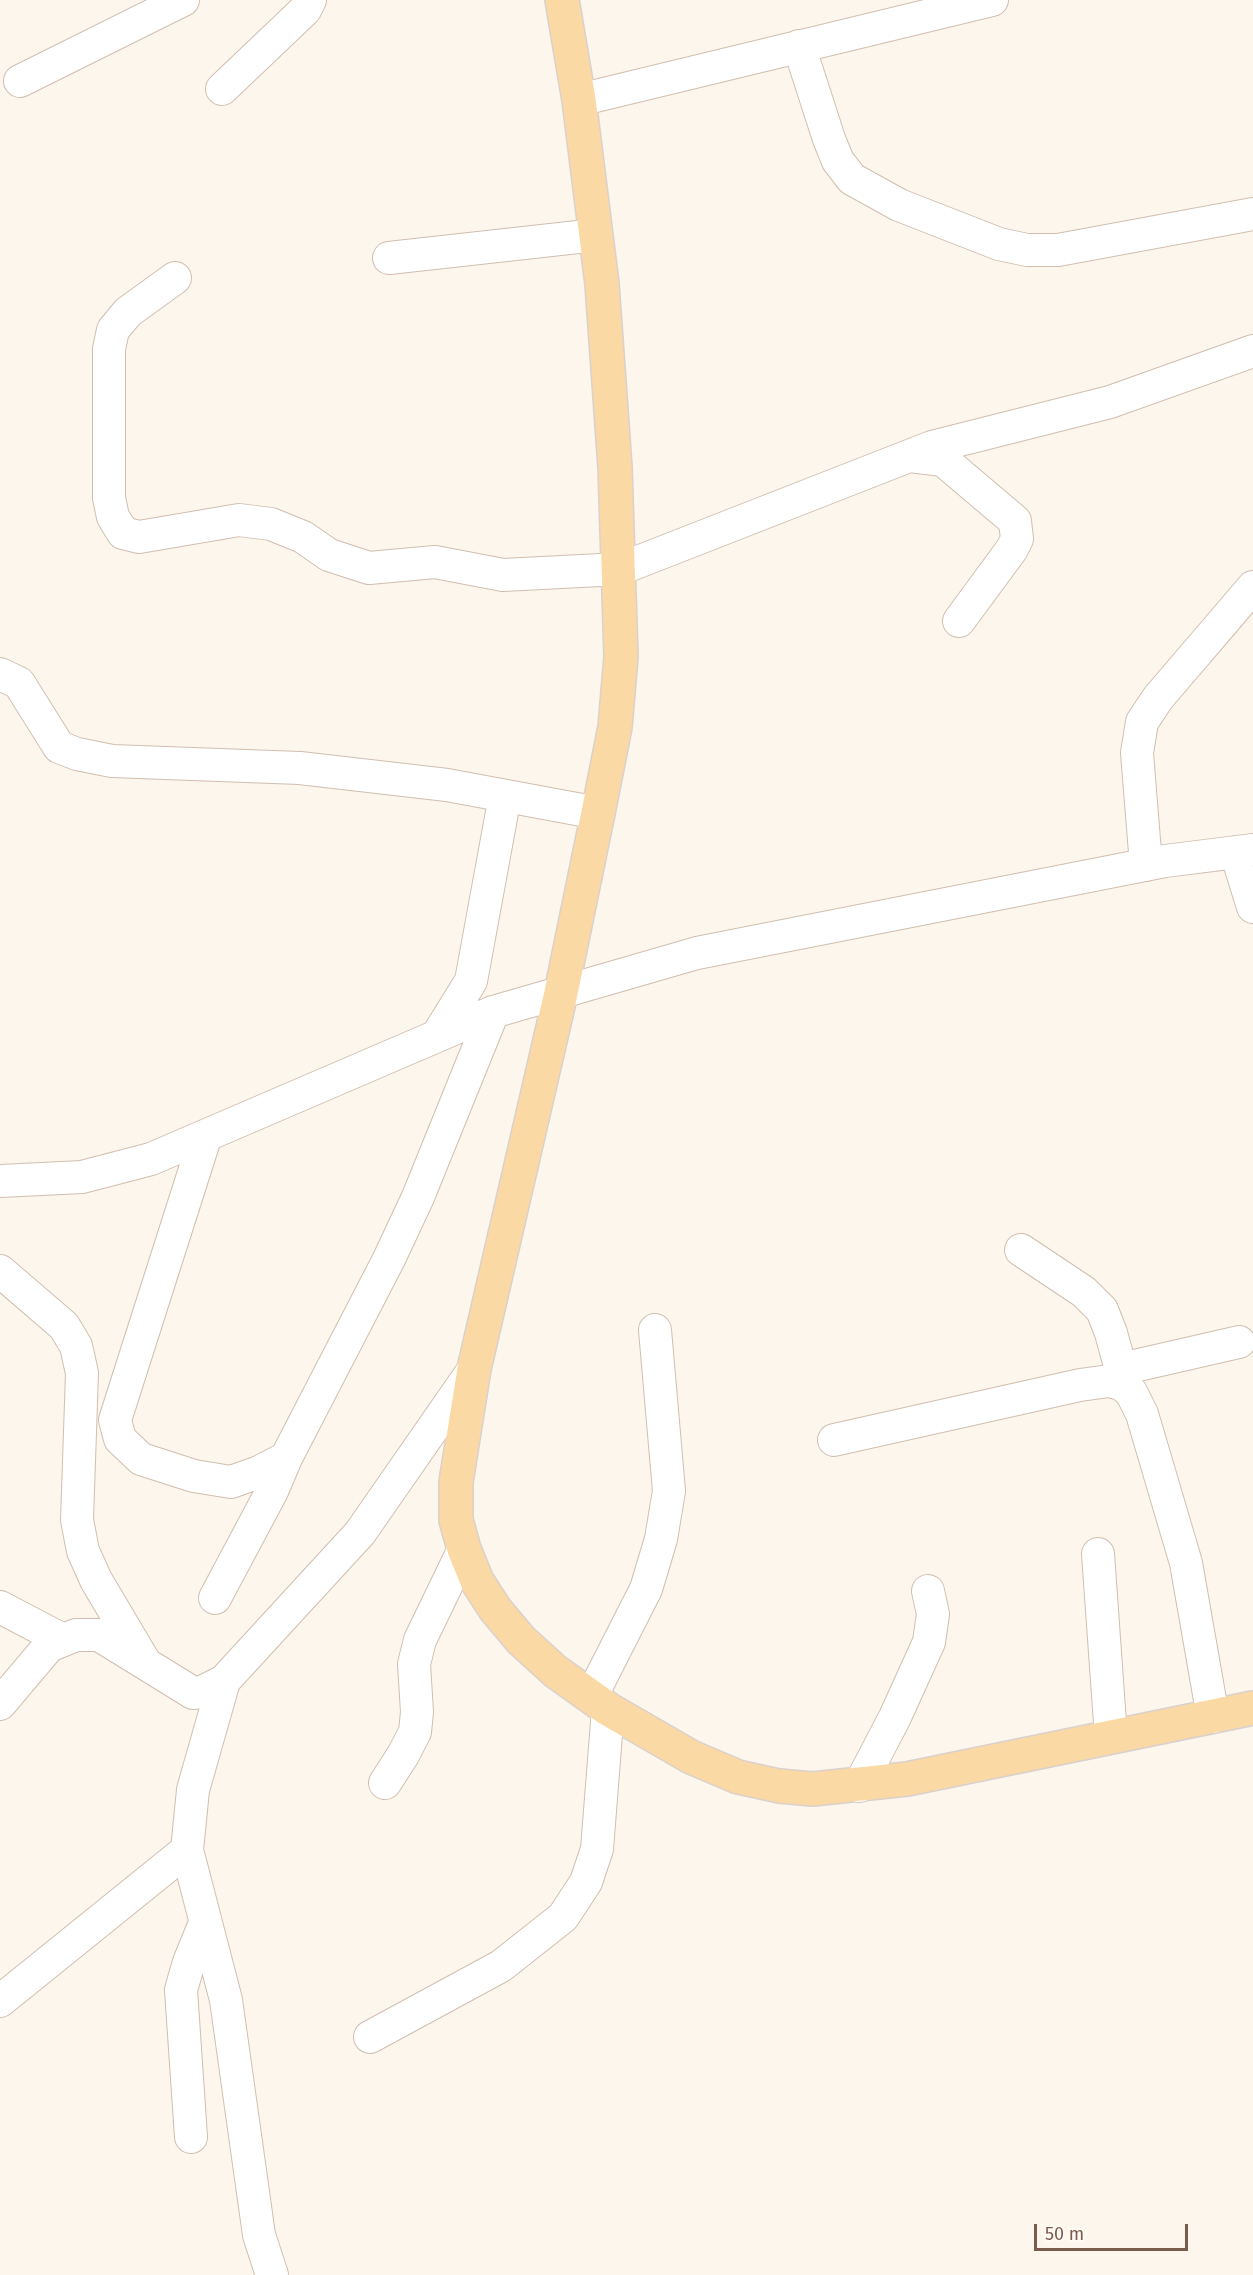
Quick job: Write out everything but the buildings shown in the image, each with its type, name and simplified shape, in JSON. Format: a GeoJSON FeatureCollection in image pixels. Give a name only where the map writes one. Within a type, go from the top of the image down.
{"type":"FeatureCollection","features":[{"type":"Feature","properties":{"kind":"main road"},"geometry":{"type":"LineString","coordinates":[[562,0],[579,100],[596,235],[615,455],[621,657],[617,703],[598,813],[561,993],[474,1369],[456,1482],[456,1520],[464,1550],[483,1590],[521,1640],[555,1671],[600,1703],[691,1757],[738,1777],[779,1786],[813,1789],[859,1786],[907,1779],[1253,1708]]}},
{"type":"Feature","properties":{"kind":"street"},"geometry":{"type":"LineString","coordinates":[[20,81],[183,0]]}},
{"type":"Feature","properties":{"kind":"street"},"geometry":{"type":"LineString","coordinates":[[222,89],[305,10],[310,0]]}},
{"type":"Feature","properties":{"kind":"street"},"geometry":{"type":"LineString","coordinates":[[579,100],[992,0]]}},
{"type":"Feature","properties":{"kind":"street"},"geometry":{"type":"LineString","coordinates":[[799,45],[829,139],[838,161],[852,179],[899,205],[999,244],[1027,250],[1058,250],[1253,214]]}},
{"type":"Feature","properties":{"kind":"street"},"geometry":{"type":"LineString","coordinates":[[390,258],[596,235]]}},
{"type":"Feature","properties":{"kind":"street"},"geometry":{"type":"LineString","coordinates":[[175,278],[128,312],[113,330],[109,349],[109,498],[113,517],[123,533],[139,537],[164,535],[239,520],[271,524],[303,537],[329,555],[369,568],[435,562],[503,575],[620,569],[909,456],[979,433],[1110,402],[1253,351]]}},
{"type":"Feature","properties":{"kind":"street"},"geometry":{"type":"LineString","coordinates":[[909,456],[943,460],[1015,521],[1017,539],[1012,549],[959,621]]}},
{"type":"Feature","properties":{"kind":"street"},"geometry":{"type":"LineString","coordinates":[[1146,865],[1137,753],[1142,722],[1158,699],[1253,587]]}},
{"type":"Feature","properties":{"kind":"street"},"geometry":{"type":"LineString","coordinates":[[0,674],[19,683],[59,747],[77,754],[112,761],[300,768],[447,785],[598,813]]}},
{"type":"Feature","properties":{"kind":"street"},"geometry":{"type":"LineString","coordinates":[[437,1036],[471,981],[505,796]]}},
{"type":"Feature","properties":{"kind":"street"},"geometry":{"type":"LineString","coordinates":[[0,1181],[81,1177],[151,1159],[205,1138],[493,1012],[697,953],[1146,865],[1245,851],[1253,907]]}},
{"type":"Feature","properties":{"kind":"street"},"geometry":{"type":"LineString","coordinates":[[215,1598],[389,1260],[418,1197],[493,1012]]}},
{"type":"Feature","properties":{"kind":"street"},"geometry":{"type":"LineString","coordinates":[[205,1138],[115,1420],[120,1439],[141,1459],[194,1476],[231,1482],[259,1472],[286,1458]]}},
{"type":"Feature","properties":{"kind":"street"},"geometry":{"type":"LineString","coordinates":[[1021,1250],[1084,1293],[1102,1310],[1123,1379],[1142,1413],[1186,1563],[1213,1717]]}},
{"type":"Feature","properties":{"kind":"street"},"geometry":{"type":"LineString","coordinates":[[0,1271],[64,1326],[76,1346],[82,1372],[77,1520],[82,1551],[96,1580],[148,1667]]}},
{"type":"Feature","properties":{"kind":"street"},"geometry":{"type":"LineString","coordinates":[[370,2037],[501,1966],[563,1917],[586,1882],[597,1849],[600,1703],[646,1589],[661,1539],[669,1491],[656,1330]]}},
{"type":"Feature","properties":{"kind":"street"},"geometry":{"type":"LineString","coordinates":[[834,1440],[1080,1385],[1123,1379],[1239,1342]]}},
{"type":"Feature","properties":{"kind":"street"},"geometry":{"type":"LineString","coordinates":[[0,1704],[49,1646],[76,1635],[99,1635],[193,1693],[202,1692],[224,1681],[360,1533],[474,1369]]}},
{"type":"Feature","properties":{"kind":"street"},"geometry":{"type":"LineString","coordinates":[[385,1783],[415,1732],[417,1712],[414,1664],[420,1640],[464,1550]]}},
{"type":"Feature","properties":{"kind":"street"},"geometry":{"type":"LineString","coordinates":[[1098,1554],[1112,1737]]}},
{"type":"Feature","properties":{"kind":"street"},"geometry":{"type":"LineString","coordinates":[[859,1786],[895,1717],[929,1642],[933,1614],[928,1590]]}},
{"type":"Feature","properties":{"kind":"street"},"geometry":{"type":"LineString","coordinates":[[0,1607],[63,1640]]}},
{"type":"Feature","properties":{"kind":"street"},"geometry":{"type":"LineString","coordinates":[[224,1681],[193,1790],[186,1850],[226,2000],[259,2235],[272,2275]]}},
{"type":"Feature","properties":{"kind":"street"},"geometry":{"type":"LineString","coordinates":[[0,2001],[186,1850]]}},
{"type":"Feature","properties":{"kind":"street"},"geometry":{"type":"LineString","coordinates":[[191,2137],[181,1990],[189,1962],[205,1923]]}}]}
